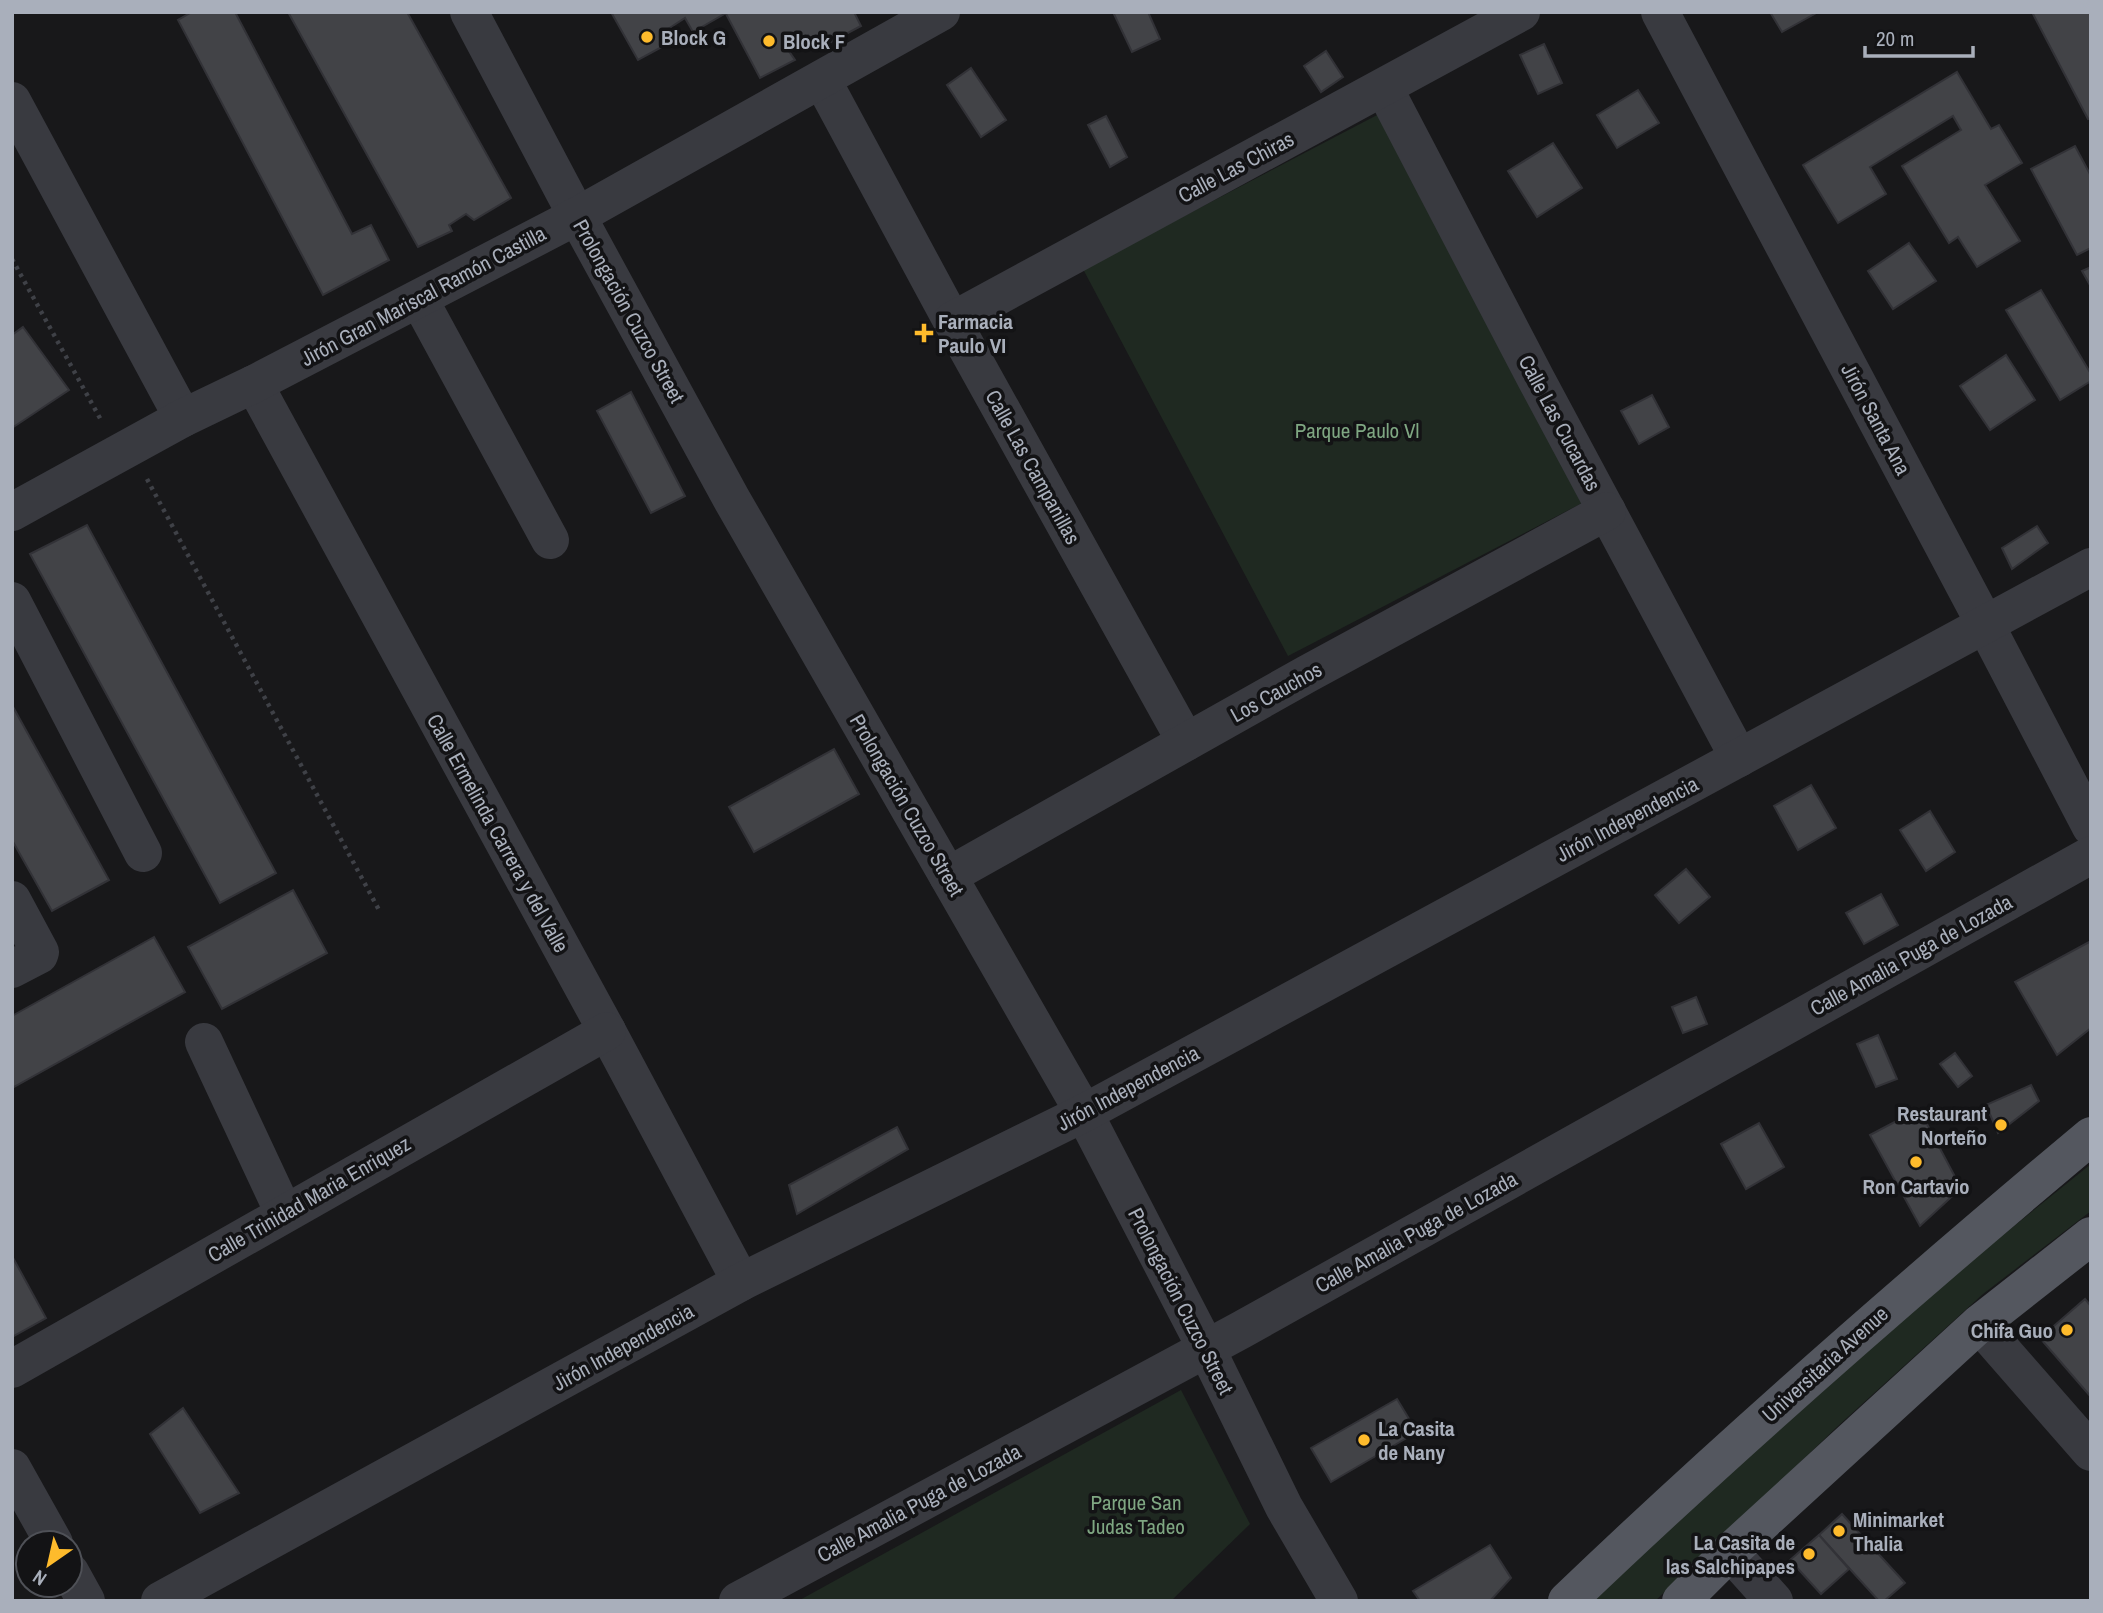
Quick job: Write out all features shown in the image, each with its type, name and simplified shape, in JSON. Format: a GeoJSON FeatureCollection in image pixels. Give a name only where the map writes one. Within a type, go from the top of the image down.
{"type":"FeatureCollection","features":[{"type":"Feature","properties":{"kind":"main road","name":"Universitaria Avenue"},"geometry":{"type":"LineString","coordinates":[[1567,1601],[1668,1504],[1928,1272],[2091,1136]]}},
{"type":"Feature","properties":{"kind":"main road"},"geometry":{"type":"LineString","coordinates":[[1681,1601],[1730,1552],[1979,1324],[2091,1236]]}},
{"type":"Feature","properties":{"kind":"street","name":"Prolongación Cuzco Street"},"geometry":{"type":"LineString","coordinates":[[469,12],[576,216],[732,498],[1084,1113],[1206,1348],[1284,1507],[1339,1601]]}},
{"type":"Feature","properties":{"kind":"street","name":"Jirón Gran Mariscal Ramón Castilla"},"geometry":{"type":"LineString","coordinates":[[12,512],[183,418],[254,384],[576,216],[941,12]]}},
{"type":"Feature","properties":{"kind":"street","name":"Calle Las Chiras"},"geometry":{"type":"LineString","coordinates":[[952,321],[1521,12]]}},
{"type":"Feature","properties":{"kind":"street","name":"Jirón Santa Ana"},"geometry":{"type":"LineString","coordinates":[[1660,12],[2091,827]]}},
{"type":"Feature","properties":{"kind":"street","name":"Calle Las Campanillas"},"geometry":{"type":"LineString","coordinates":[[822,80],[952,321],[1186,742]]}},
{"type":"Feature","properties":{"kind":"street","name":"Calle Las Cucardas"},"geometry":{"type":"LineString","coordinates":[[1384,88],[1739,758]]}},
{"type":"Feature","properties":{"kind":"street"},"geometry":{"type":"LineString","coordinates":[[12,101],[183,418]]}},
{"type":"Feature","properties":{"kind":"street"},"geometry":{"type":"LineString","coordinates":[[419,299],[550,540]]}},
{"type":"Feature","properties":{"kind":"street","name":"Calle Ermelinda Carrera y del Valle"},"geometry":{"type":"LineString","coordinates":[[254,384],[741,1282]]}},
{"type":"Feature","properties":{"kind":"street","name":"Los Cauchos"},"geometry":{"type":"LineString","coordinates":[[948,876],[1307,674],[1607,511]]}},
{"type":"Feature","properties":{"kind":"street","name":"Jirón Independencia"},"geometry":{"type":"LineString","coordinates":[[160,1601],[741,1282],[1084,1113],[2091,567]]}},
{"type":"Feature","properties":{"kind":"street"},"geometry":{"type":"LineString","coordinates":[[12,601],[143,853]]}},
{"type":"Feature","properties":{"kind":"street","name":"Calle Amalia Puga de Lozada"},"geometry":{"type":"LineString","coordinates":[[738,1601],[1206,1348],[2091,855]]}},
{"type":"Feature","properties":{"kind":"street"},"geometry":{"type":"LineString","coordinates":[[12,900],[40,952],[37,957],[12,970]]}},
{"type":"Feature","properties":{"kind":"street","name":"Calle Trinidad Maria Enriquez"},"geometry":{"type":"LineString","coordinates":[[12,1369],[607,1031]]}},
{"type":"Feature","properties":{"kind":"street"},"geometry":{"type":"LineString","coordinates":[[204,1042],[284,1213]]}},
{"type":"Feature","properties":{"kind":"street"},"geometry":{"type":"LineString","coordinates":[[1979,1324],[2091,1452]]}},
{"type":"Feature","properties":{"kind":"street"},"geometry":{"type":"LineString","coordinates":[[12,1468],[46,1529]]}},
{"type":"Feature","properties":{"kind":"street"},"geometry":{"type":"LineString","coordinates":[[1730,1552],[1774,1601]]}},
{"type":"Feature","properties":{"kind":"path"},"geometry":{"type":"LineString","coordinates":[[12,259],[107,430],[148,480],[379,910]]}},
{"type":"Feature","properties":{"kind":"green space","name":"Parque Paulo Vl"},"geometry":{"type":"Polygon","coordinates":[[[1379,114],[1584,502],[1288,656],[1083,269],[1379,114]]]}},
{"type":"Feature","properties":{"kind":"green space"},"geometry":{"type":"Polygon","coordinates":[[[2091,1164],[2091,1211],[1983,1294],[1838,1426],[1655,1601],[1594,1601],[1798,1400],[2091,1164]]]}},
{"type":"Feature","properties":{"kind":"green space","name":"Parque San Judas Tadeo"},"geometry":{"type":"Polygon","coordinates":[[[1181,1390],[1250,1524],[1171,1601],[798,1601],[1181,1390]]]}},
{"type":"Feature","properties":{"kind":"building"},"geometry":{"type":"Polygon","coordinates":[[[192,12],[235,12],[352,234],[371,225],[389,260],[323,295],[178,20],[192,12]]]}},
{"type":"Feature","properties":{"kind":"building"},"geometry":{"type":"Polygon","coordinates":[[[288,12],[407,12],[511,198],[474,220],[466,214],[449,225],[452,231],[418,247],[288,12]]]}},
{"type":"Feature","properties":{"kind":"building","name":"Block G"},"geometry":{"type":"Polygon","coordinates":[[[611,12],[726,13],[693,32],[685,18],[665,31],[671,42],[638,60],[611,12]]]}},
{"type":"Feature","properties":{"kind":"building","name":"Block F"},"geometry":{"type":"Polygon","coordinates":[[[725,12],[854,12],[861,26],[816,50],[808,35],[786,47],[795,60],[760,78],[725,12]]]}},
{"type":"Feature","properties":{"kind":"building"},"geometry":{"type":"Polygon","coordinates":[[[1113,12],[1148,12],[1160,39],[1132,52],[1113,12]]]}},
{"type":"Feature","properties":{"kind":"building"},"geometry":{"type":"Polygon","coordinates":[[[1770,12],[1818,12],[1782,32],[1770,12]]]}},
{"type":"Feature","properties":{"kind":"building"},"geometry":{"type":"Polygon","coordinates":[[[2032,12],[2091,12],[2091,118],[2088,119],[2032,12]]]}},
{"type":"Feature","properties":{"kind":"building"},"geometry":{"type":"Polygon","coordinates":[[[1544,44],[1562,83],[1538,94],[1520,55],[1544,44]]]}},
{"type":"Feature","properties":{"kind":"building"},"geometry":{"type":"Polygon","coordinates":[[[1326,51],[1343,77],[1321,92],[1304,66],[1326,51]]]}},
{"type":"Feature","properties":{"kind":"building"},"geometry":{"type":"Polygon","coordinates":[[[971,68],[1006,120],[981,137],[947,85],[971,68]]]}},
{"type":"Feature","properties":{"kind":"building"},"geometry":{"type":"Polygon","coordinates":[[[1957,72],[1991,129],[1999,125],[2022,163],[1985,185],[2020,241],[1977,267],[1958,237],[1949,243],[1902,166],[1961,130],[1953,116],[1870,167],[1886,194],[1838,223],[1803,165],[1957,72]]]}},
{"type":"Feature","properties":{"kind":"building"},"geometry":{"type":"Polygon","coordinates":[[[1638,90],[1659,123],[1617,148],[1597,115],[1638,90]]]}},
{"type":"Feature","properties":{"kind":"building"},"geometry":{"type":"Polygon","coordinates":[[[1106,116],[1127,157],[1110,167],[1088,125],[1106,116]]]}},
{"type":"Feature","properties":{"kind":"building"},"geometry":{"type":"Polygon","coordinates":[[[1553,143],[1582,188],[1537,217],[1508,171],[1553,143]]]}},
{"type":"Feature","properties":{"kind":"building"},"geometry":{"type":"Polygon","coordinates":[[[2075,146],[2091,176],[2091,248],[2077,255],[2031,169],[2075,146]]]}},
{"type":"Feature","properties":{"kind":"building"},"geometry":{"type":"Polygon","coordinates":[[[1909,243],[1936,281],[1893,309],[1868,271],[1909,243]]]}},
{"type":"Feature","properties":{"kind":"building"},"geometry":{"type":"Polygon","coordinates":[[[2091,267],[2091,287],[2082,271],[2091,267]]]}},
{"type":"Feature","properties":{"kind":"building"},"geometry":{"type":"Polygon","coordinates":[[[2041,290],[2091,374],[2091,381],[2060,400],[2006,310],[2041,290]]]}},
{"type":"Feature","properties":{"kind":"building"},"geometry":{"type":"Polygon","coordinates":[[[23,327],[69,390],[12,428],[12,335],[23,327]]]}},
{"type":"Feature","properties":{"kind":"building"},"geometry":{"type":"Polygon","coordinates":[[[2006,355],[2035,400],[1990,430],[1960,386],[2006,355]]]}},
{"type":"Feature","properties":{"kind":"building"},"geometry":{"type":"Polygon","coordinates":[[[631,392],[685,496],[651,513],[597,411],[631,392]]]}},
{"type":"Feature","properties":{"kind":"building"},"geometry":{"type":"Polygon","coordinates":[[[1652,395],[1669,427],[1639,444],[1621,411],[1652,395]]]}},
{"type":"Feature","properties":{"kind":"building"},"geometry":{"type":"Polygon","coordinates":[[[87,525],[276,873],[220,903],[30,554],[87,525]]]}},
{"type":"Feature","properties":{"kind":"building"},"geometry":{"type":"Polygon","coordinates":[[[2037,526],[2048,543],[2012,569],[2002,548],[2037,526]]]}},
{"type":"Feature","properties":{"kind":"building"},"geometry":{"type":"Polygon","coordinates":[[[12,705],[109,880],[52,911],[12,840],[12,705]]]}},
{"type":"Feature","properties":{"kind":"building"},"geometry":{"type":"Polygon","coordinates":[[[834,749],[859,794],[754,852],[729,807],[834,749]]]}},
{"type":"Feature","properties":{"kind":"building"},"geometry":{"type":"Polygon","coordinates":[[[1811,785],[1836,828],[1798,850],[1774,806],[1811,785]]]}},
{"type":"Feature","properties":{"kind":"building"},"geometry":{"type":"Polygon","coordinates":[[[1930,811],[1955,852],[1926,871],[1900,830],[1930,811]]]}},
{"type":"Feature","properties":{"kind":"building"},"geometry":{"type":"Polygon","coordinates":[[[1686,869],[1710,897],[1679,923],[1655,895],[1686,869]]]}},
{"type":"Feature","properties":{"kind":"building"},"geometry":{"type":"Polygon","coordinates":[[[293,890],[327,953],[222,1009],[188,947],[293,890]]]}},
{"type":"Feature","properties":{"kind":"building"},"geometry":{"type":"Polygon","coordinates":[[[1881,894],[1898,925],[1864,944],[1846,913],[1881,894]]]}},
{"type":"Feature","properties":{"kind":"building"},"geometry":{"type":"Polygon","coordinates":[[[154,937],[185,992],[12,1088],[12,1016],[154,937]]]}},
{"type":"Feature","properties":{"kind":"building"},"geometry":{"type":"Polygon","coordinates":[[[2091,941],[2091,1028],[2057,1055],[2015,982],[2091,941]]]}},
{"type":"Feature","properties":{"kind":"building"},"geometry":{"type":"Polygon","coordinates":[[[1696,997],[1707,1024],[1683,1033],[1672,1007],[1696,997]]]}},
{"type":"Feature","properties":{"kind":"building"},"geometry":{"type":"Polygon","coordinates":[[[1878,1035],[1897,1079],[1876,1087],[1857,1044],[1878,1035]]]}},
{"type":"Feature","properties":{"kind":"building"},"geometry":{"type":"Polygon","coordinates":[[[1955,1053],[1972,1076],[1958,1087],[1940,1064],[1955,1053]]]}},
{"type":"Feature","properties":{"kind":"building"},"geometry":{"type":"Polygon","coordinates":[[[2031,1085],[2039,1101],[1998,1133],[1986,1105],[2031,1085]]]}},
{"type":"Feature","properties":{"kind":"building","name":"Ron Cartavio"},"geometry":{"type":"Polygon","coordinates":[[[1919,1109],[1961,1188],[1920,1226],[1870,1135],[1919,1109]]]}},
{"type":"Feature","properties":{"kind":"building"},"geometry":{"type":"Polygon","coordinates":[[[1759,1123],[1784,1167],[1746,1189],[1721,1144],[1759,1123]]]}},
{"type":"Feature","properties":{"kind":"building"},"geometry":{"type":"Polygon","coordinates":[[[897,1127],[908,1149],[797,1214],[789,1185],[897,1127]]]}},
{"type":"Feature","properties":{"kind":"building"},"geometry":{"type":"Polygon","coordinates":[[[12,1256],[46,1318],[12,1337],[12,1256]]]}},
{"type":"Feature","properties":{"kind":"building"},"geometry":{"type":"Polygon","coordinates":[[[2085,1299],[2091,1306],[2091,1397],[2040,1338],[2085,1299]]]}},
{"type":"Feature","properties":{"kind":"building","name":"La Casita de Nany"},"geometry":{"type":"Polygon","coordinates":[[[1397,1399],[1417,1432],[1331,1482],[1311,1448],[1397,1399]]]}},
{"type":"Feature","properties":{"kind":"building"},"geometry":{"type":"Polygon","coordinates":[[[183,1408],[239,1493],[200,1513],[150,1434],[183,1408]]]}},
{"type":"Feature","properties":{"kind":"building"},"geometry":{"type":"Polygon","coordinates":[[[1842,1514],[1905,1583],[1884,1601],[1879,1601],[1819,1535],[1842,1514]]]}},
{"type":"Feature","properties":{"kind":"building"},"geometry":{"type":"Polygon","coordinates":[[[1819,1535],[1849,1569],[1821,1594],[1790,1560],[1819,1535]]]}},
{"type":"Feature","properties":{"kind":"building"},"geometry":{"type":"Polygon","coordinates":[[[1490,1545],[1511,1578],[1490,1601],[1420,1601],[1413,1591],[1490,1545]]]}},
{"type":"Feature","properties":{"kind":"place","name":"Block G"},"geometry":{"type":"Point","coordinates":[647,37]}},
{"type":"Feature","properties":{"kind":"place","name":"Block F"},"geometry":{"type":"Point","coordinates":[769,41]}},
{"type":"Feature","properties":{"kind":"place","name":"Farmacia Paulo VI"},"geometry":{"type":"Point","coordinates":[924,333]}},
{"type":"Feature","properties":{"kind":"place","name":"Restaurant Norteño"},"geometry":{"type":"Point","coordinates":[2001,1125]}},
{"type":"Feature","properties":{"kind":"place","name":"Ron Cartavio"},"geometry":{"type":"Point","coordinates":[1916,1162]}},
{"type":"Feature","properties":{"kind":"place","name":"Chifa Guo"},"geometry":{"type":"Point","coordinates":[2067,1330]}},
{"type":"Feature","properties":{"kind":"place","name":"La Casita de Nany"},"geometry":{"type":"Point","coordinates":[1364,1440]}},
{"type":"Feature","properties":{"kind":"place","name":"Minimarket Thalia"},"geometry":{"type":"Point","coordinates":[1839,1531]}},
{"type":"Feature","properties":{"kind":"place","name":"La Casita de las Salchipapes"},"geometry":{"type":"Point","coordinates":[1809,1554]}}]}
